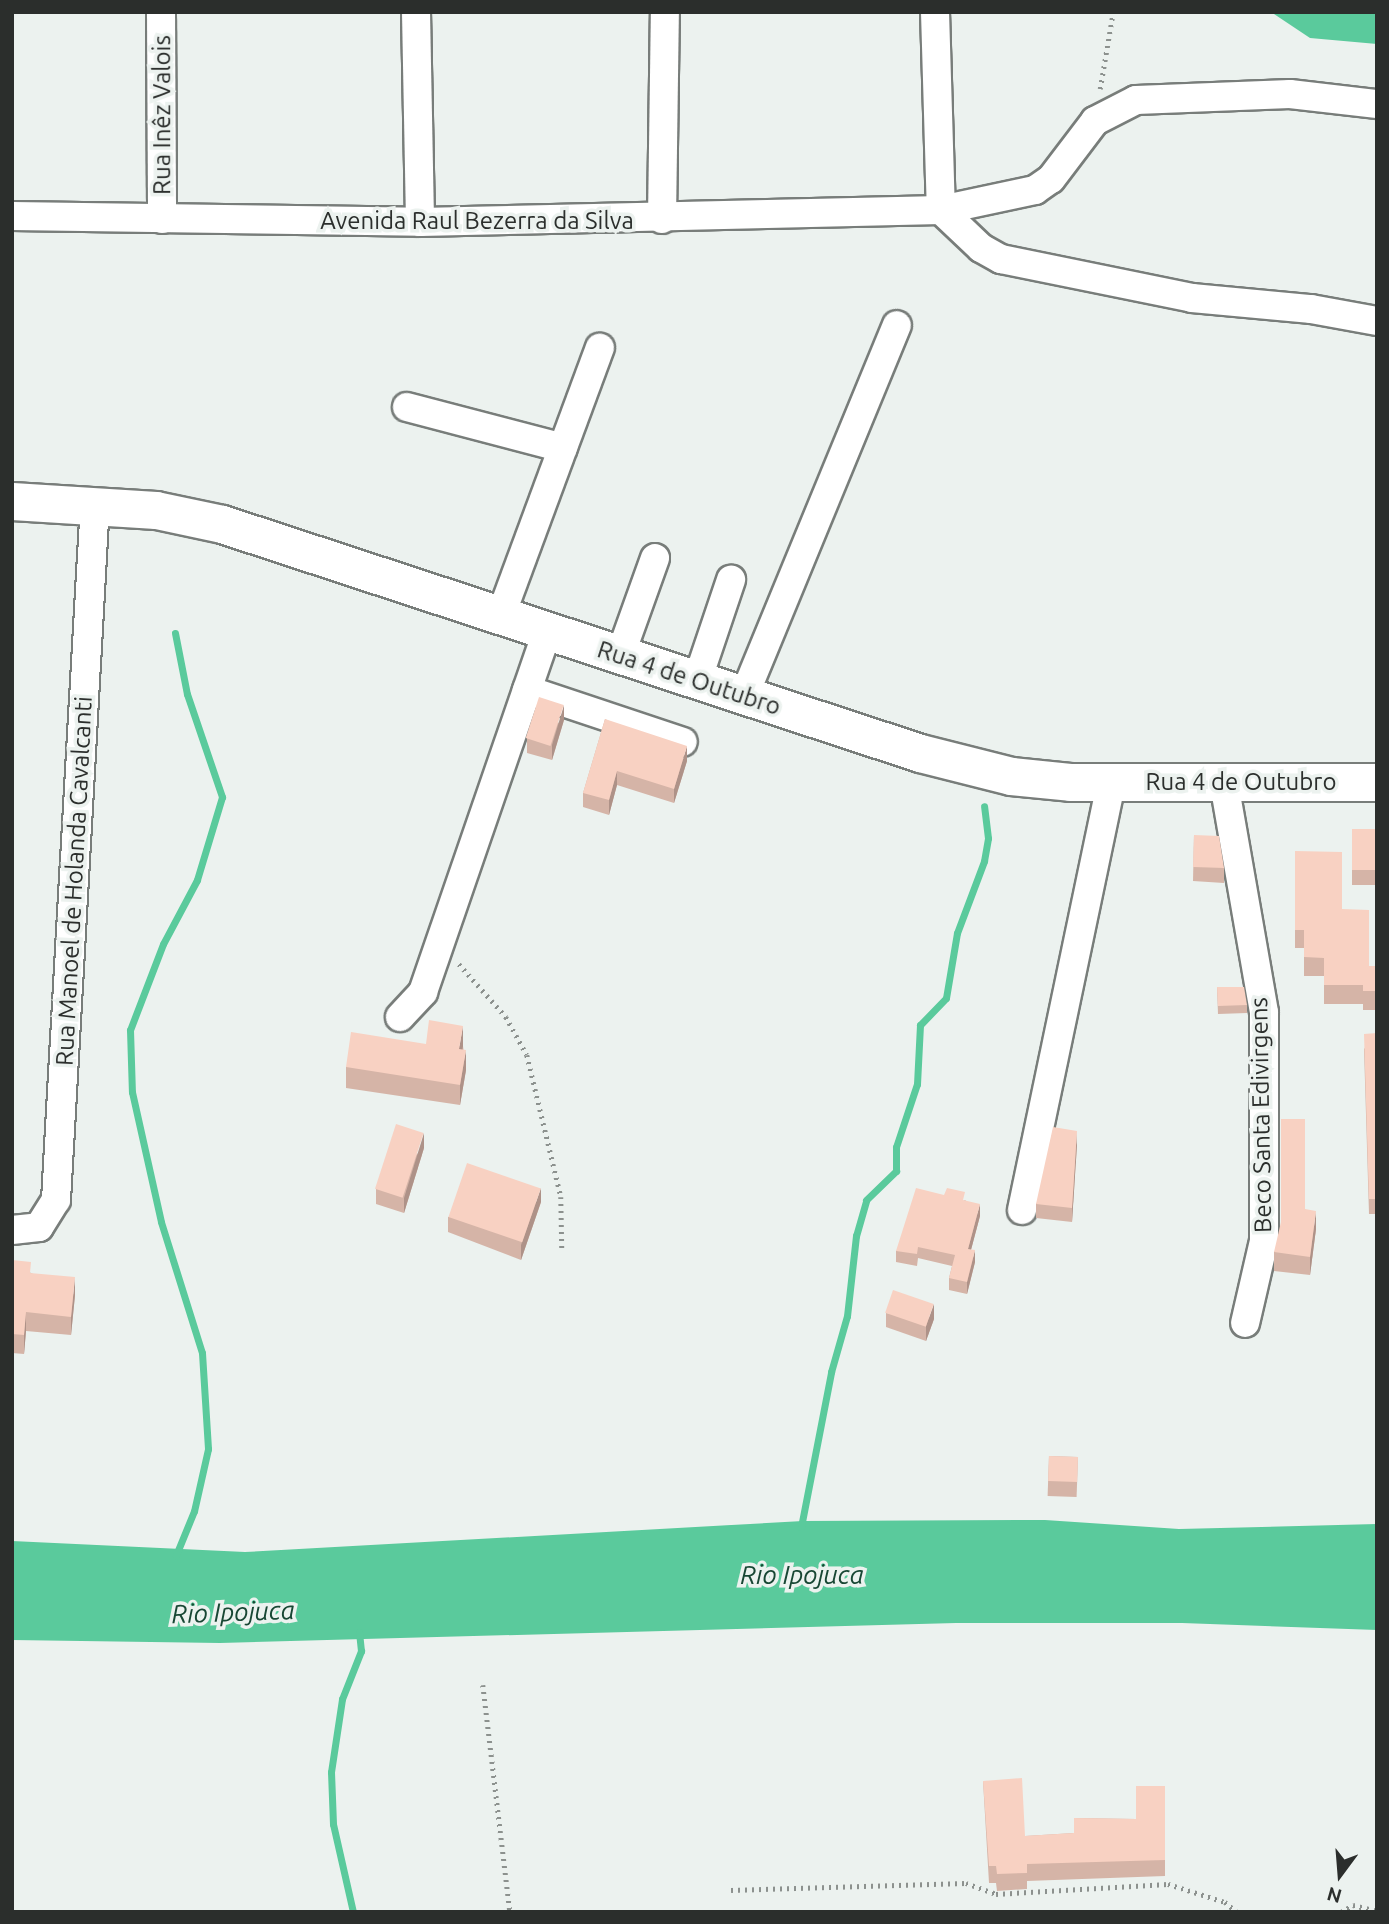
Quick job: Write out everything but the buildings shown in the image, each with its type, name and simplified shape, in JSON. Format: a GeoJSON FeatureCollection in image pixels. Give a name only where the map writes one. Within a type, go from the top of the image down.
{"type":"FeatureCollection","features":[{"type":"Feature","properties":{"kind":"main road","name":"Rua 4 de Outubro"},"geometry":{"type":"LineString","coordinates":[[12,501],[95,503],[222,524],[920,753],[1011,776],[1111,783],[1377,782]]}},
{"type":"Feature","properties":{"kind":"street","name":"Rua Inêz Valois"},"geometry":{"type":"LineString","coordinates":[[161,12],[162,219]]}},
{"type":"Feature","properties":{"kind":"street"},"geometry":{"type":"LineString","coordinates":[[416,12],[420,222]]}},
{"type":"Feature","properties":{"kind":"street"},"geometry":{"type":"LineString","coordinates":[[662,219],[665,12]]}},
{"type":"Feature","properties":{"kind":"street"},"geometry":{"type":"LineString","coordinates":[[934,12],[941,210],[981,248],[1001,259],[1192,298],[1311,309],[1377,321]]}},
{"type":"Feature","properties":{"kind":"street"},"geometry":{"type":"LineString","coordinates":[[1095,121],[1136,100],[1186,95],[1290,94],[1377,104]]}},
{"type":"Feature","properties":{"kind":"street","name":"Avenida Raul Bezerra da Silva"},"geometry":{"type":"LineString","coordinates":[[12,216],[420,222],[662,219],[941,210],[1035,190],[1051,179],[1095,121]]}},
{"type":"Feature","properties":{"kind":"street"},"geometry":{"type":"LineString","coordinates":[[744,696],[897,324]]}},
{"type":"Feature","properties":{"kind":"street"},"geometry":{"type":"LineString","coordinates":[[501,615],[600,348]]}},
{"type":"Feature","properties":{"kind":"street"},"geometry":{"type":"LineString","coordinates":[[407,407],[563,448]]}},
{"type":"Feature","properties":{"kind":"street","name":"Rua Manoel de Holanda Cavalcanti"},"geometry":{"type":"LineString","coordinates":[[12,1230],[39,1227],[56,1200],[95,503]]}},
{"type":"Feature","properties":{"kind":"street"},"geometry":{"type":"LineString","coordinates":[[620,656],[655,558]]}},
{"type":"Feature","properties":{"kind":"street"},"geometry":{"type":"LineString","coordinates":[[697,681],[731,580]]}},
{"type":"Feature","properties":{"kind":"street"},"geometry":{"type":"LineString","coordinates":[[400,1017],[423,992],[547,631]]}},
{"type":"Feature","properties":{"kind":"street"},"geometry":{"type":"LineString","coordinates":[[527,690],[683,742]]}},
{"type":"Feature","properties":{"kind":"street"},"geometry":{"type":"LineString","coordinates":[[1022,1210],[1111,783]]}},
{"type":"Feature","properties":{"kind":"street","name":"Beco Santa Edivirgens"},"geometry":{"type":"LineString","coordinates":[[1224,783],[1265,1013],[1264,1241],[1245,1323]]}},
{"type":"Feature","properties":{"kind":"path"},"geometry":{"type":"LineString","coordinates":[[1095,121],[1114,12]]}},
{"type":"Feature","properties":{"kind":"path"},"geometry":{"type":"LineString","coordinates":[[440,943],[506,1017],[527,1055],[561,1198],[562,1251]]}},
{"type":"Feature","properties":{"kind":"path"},"geometry":{"type":"LineString","coordinates":[[482,1685],[510,1912]]}},
{"type":"Feature","properties":{"kind":"path"},"geometry":{"type":"LineString","coordinates":[[731,1890],[966,1883],[996,1894],[1168,1884],[1225,1902],[1237,1912]]}},
{"type":"Feature","properties":{"kind":"path"},"geometry":{"type":"LineString","coordinates":[[1340,1912],[1353,1905],[1377,1911]]}},
{"type":"Feature","properties":{"kind":"water"},"geometry":{"type":"Polygon","coordinates":[[[1271,12],[1377,12],[1377,44],[1310,38],[1271,12]]]}},
{"type":"Feature","properties":{"kind":"water","name":"Rio Ipojuca"},"geometry":{"type":"Polygon","coordinates":[[[1045,1520],[1179,1529],[1377,1524],[1377,1630],[1182,1623],[956,1623],[220,1643],[12,1640],[12,1541],[245,1552],[803,1521],[1045,1520]]]}},
{"type":"Feature","properties":{"kind":"waterway"},"geometry":{"type":"LineString","coordinates":[[175,633],[187,694],[222,797],[197,880],[163,944],[130,1030],[132,1092],[161,1222],[202,1353],[208,1449],[194,1511],[176,1555]]}},
{"type":"Feature","properties":{"kind":"waterway"},"geometry":{"type":"LineString","coordinates":[[801,1527],[831,1372],[847,1316],[856,1236],[866,1200],[896,1171],[896,1147],[917,1084],[920,1025],[946,998],[957,933],[984,861],[988,838],[984,806]]}},
{"type":"Feature","properties":{"kind":"waterway"},"geometry":{"type":"LineString","coordinates":[[353,1912],[333,1824],[331,1772],[342,1699],[361,1651],[359,1632]]}}]}
